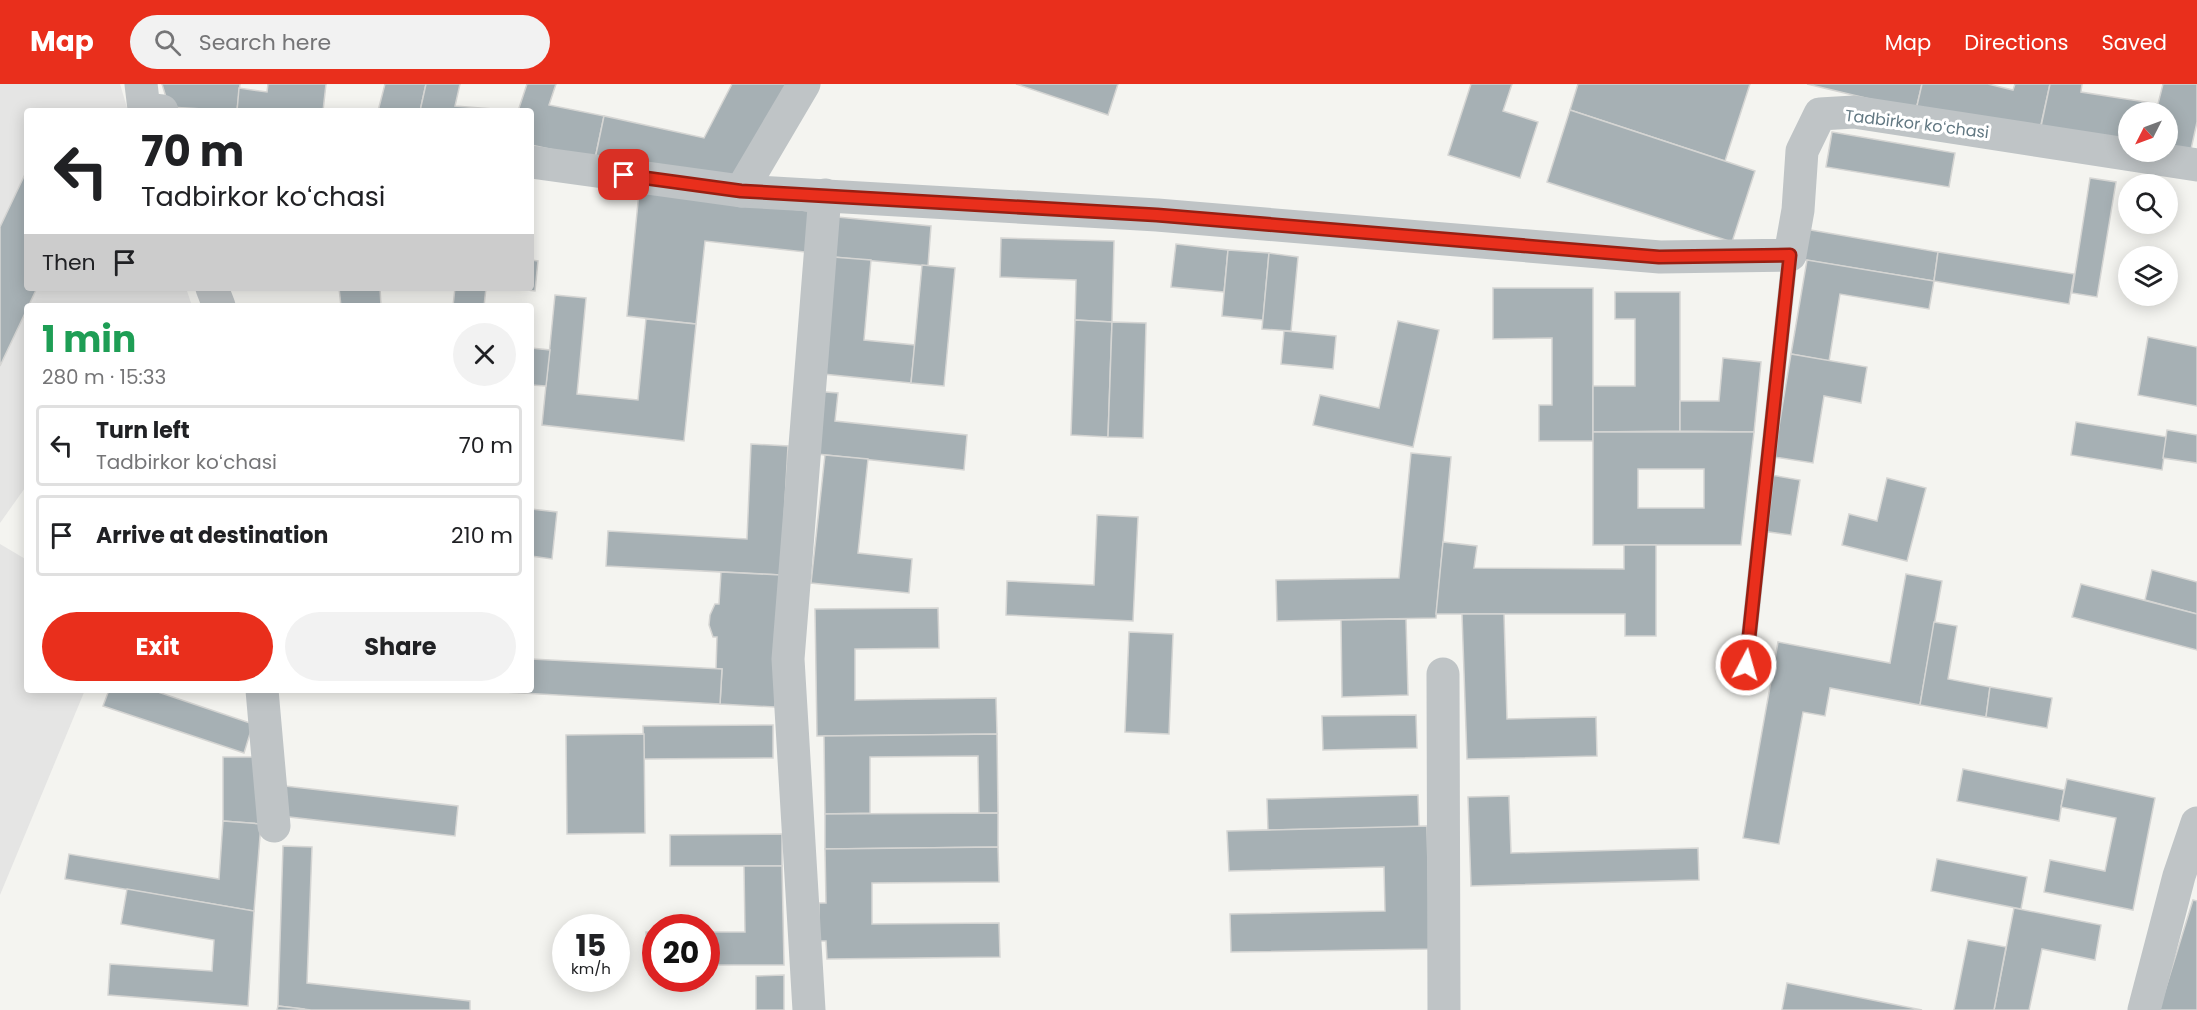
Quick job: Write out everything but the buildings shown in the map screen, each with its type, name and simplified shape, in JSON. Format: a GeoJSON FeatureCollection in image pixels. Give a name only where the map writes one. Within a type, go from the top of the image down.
{"type":"FeatureCollection","features":[{"type":"Feature","properties":{"kind":"street"},"geometry":{"type":"LineString","coordinates":[[741,191],[804,84]]}},
{"type":"Feature","properties":{"kind":"street","name":"Tadbirkor koʻchasi"},"geometry":{"type":"LineString","coordinates":[[1790,255],[1798,210],[1802,151],[1820,114],[1854,112],[2197,165]]}},
{"type":"Feature","properties":{"kind":"street"},"geometry":{"type":"LineString","coordinates":[[534,162],[741,191],[1157,215],[1659,257],[1790,255]]}},
{"type":"Feature","properties":{"kind":"street"},"geometry":{"type":"LineString","coordinates":[[809,1010],[788,659],[825,195]]}},
{"type":"Feature","properties":{"kind":"street"},"geometry":{"type":"LineString","coordinates":[[1443,674],[1444,1010]]}},
{"type":"Feature","properties":{"kind":"street"},"geometry":{"type":"LineString","coordinates":[[262,693],[274,826]]}},
{"type":"Feature","properties":{"kind":"street"},"geometry":{"type":"LineString","coordinates":[[2144,1010],[2180,876],[2197,823]]}},
{"type":"Feature","properties":{"kind":"lane"},"geometry":{"type":"LineString","coordinates":[[1746,665],[1790,255]]}},
{"type":"Feature","properties":{"kind":"shaded area"},"geometry":{"type":"Polygon","coordinates":[[[0,84],[120,84],[127,108],[24,108],[24,291],[187,291],[191,303],[24,303],[24,489],[0,523],[0,84]]]}},
{"type":"Feature","properties":{"kind":"shaded area"},"geometry":{"type":"Polygon","coordinates":[[[0,544],[24,558],[24,693],[84,693],[0,895],[0,544]]]}},
{"type":"Feature","properties":{"kind":"route"},"geometry":{"type":"LineString","coordinates":[[624,175],[741,191],[1157,215],[1659,257],[1790,255],[1746,665]]}}]}
